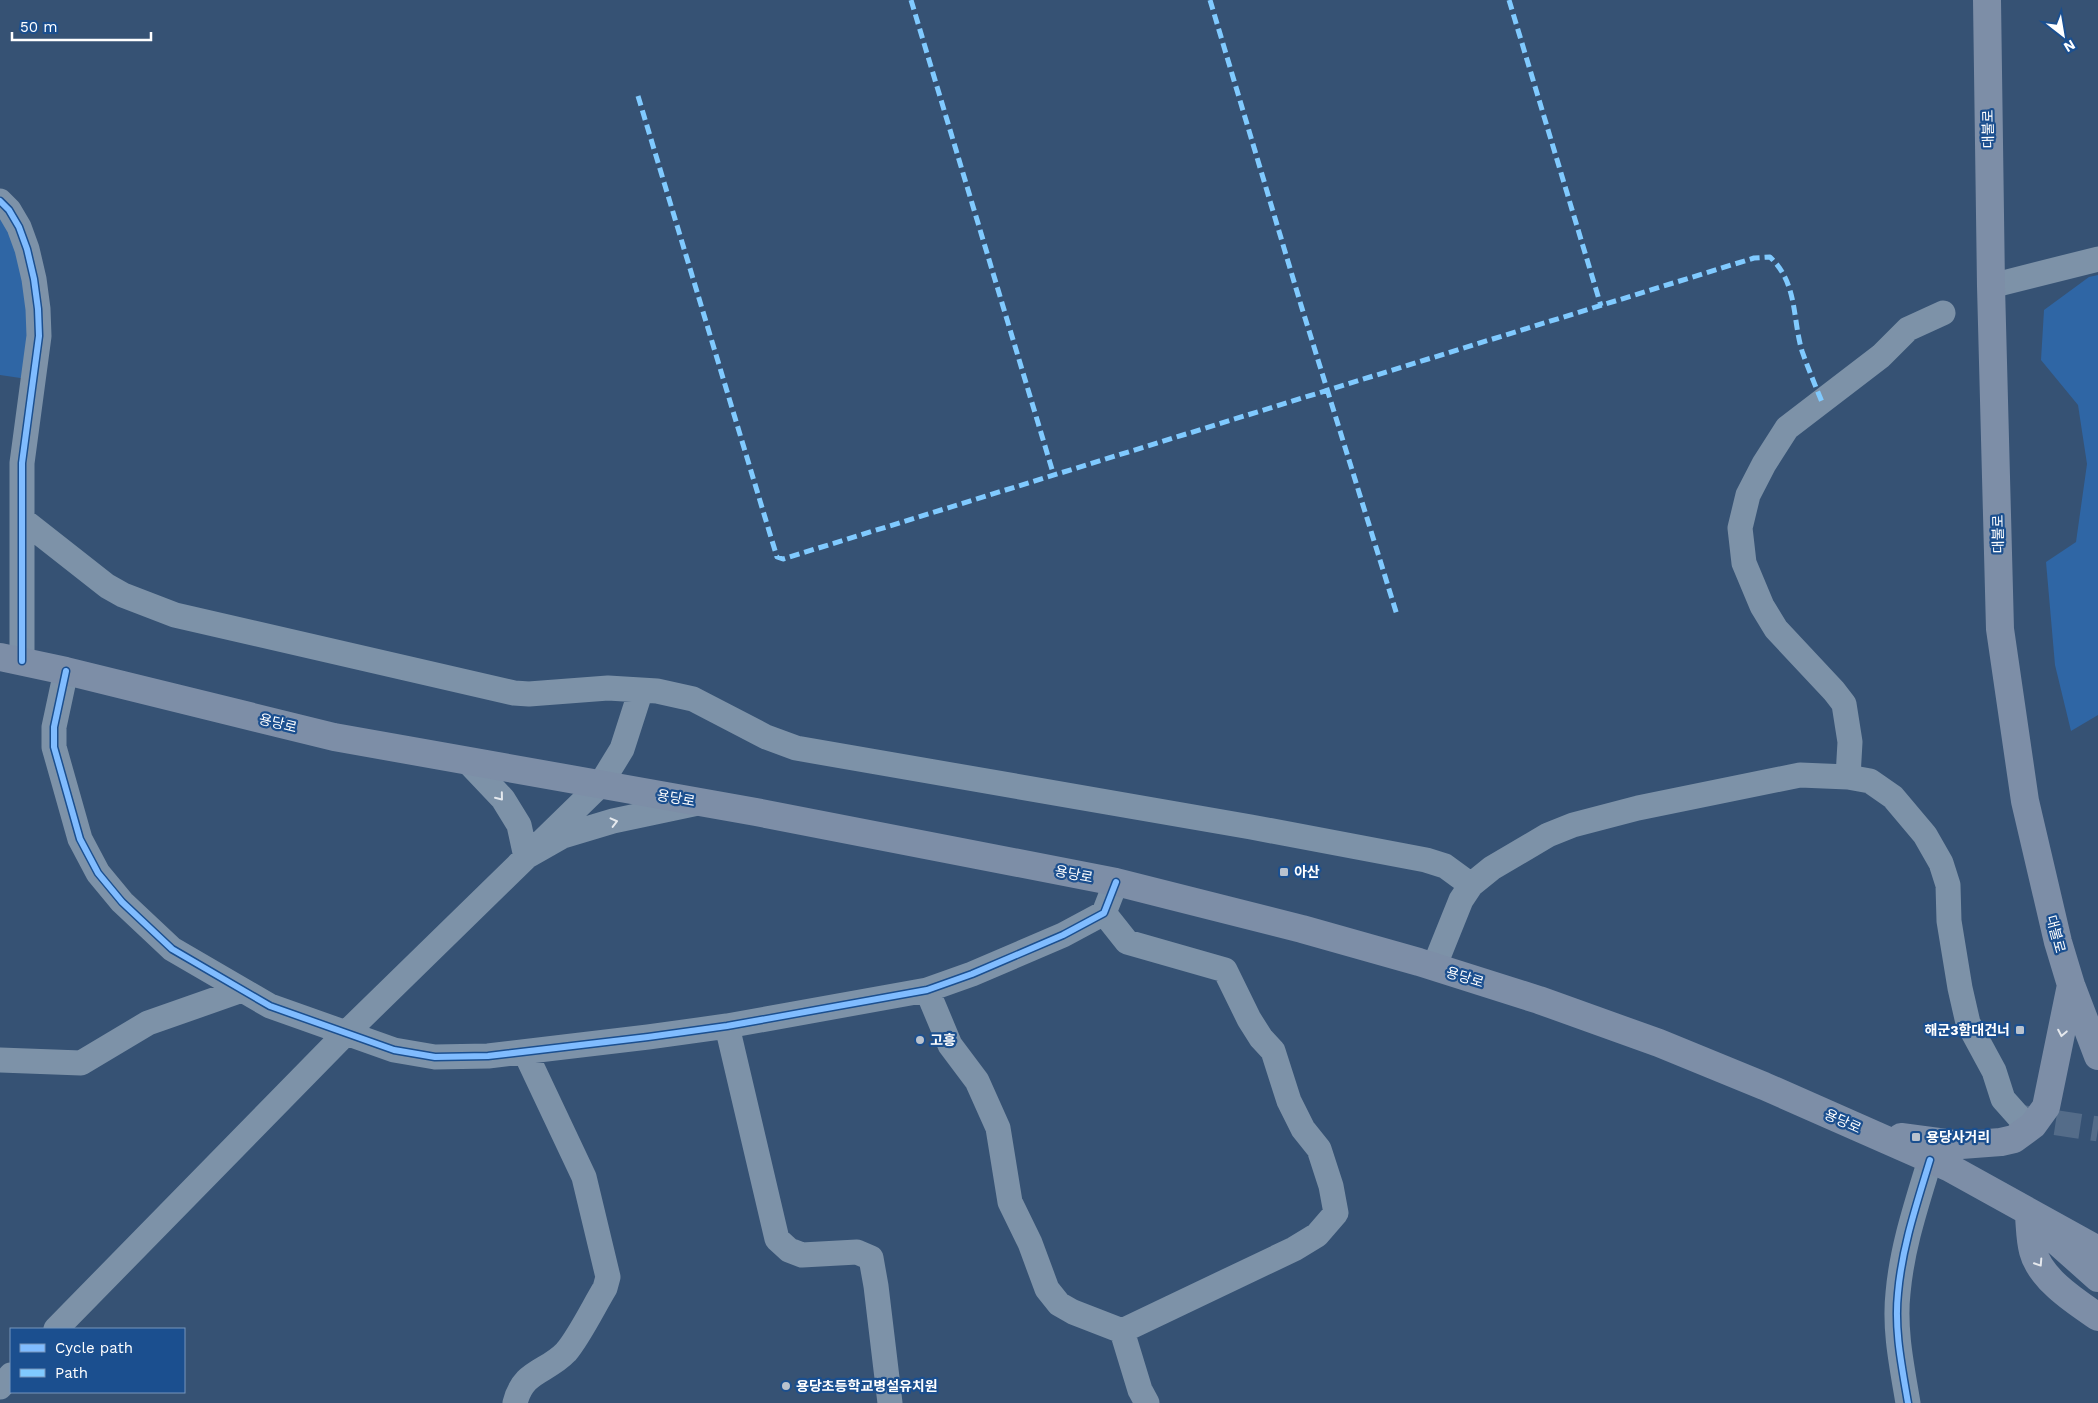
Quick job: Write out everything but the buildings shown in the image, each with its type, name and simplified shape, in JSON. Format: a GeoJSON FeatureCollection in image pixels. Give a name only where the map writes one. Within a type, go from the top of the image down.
{"type":"FeatureCollection","features":[{"type":"Feature","properties":{"kind":"main road","name":"대불로"},"geometry":{"type":"LineString","coordinates":[[1987,0],[1991,286],[2000,628],[2025,801],[2058,942],[2071,985],[2098,1056]]}},
{"type":"Feature","properties":{"kind":"main road","name":"용당로"},"geometry":{"type":"LineString","coordinates":[[11,659],[334,737],[700,802],[1116,882],[1302,929],[1539,1000],[1659,1044],[1764,1086],[1950,1168],[2024,1212],[2098,1250]]}},
{"type":"Feature","properties":{"kind":"main road"},"geometry":{"type":"LineString","coordinates":[[1872,1134],[1961,1144],[2001,1142],[2014,1139],[2026,1131],[2033,1125],[2046,1107],[2071,985]]}},
{"type":"Feature","properties":{"kind":"main road"},"geometry":{"type":"LineString","coordinates":[[2024,1212],[2098,1278]]}},
{"type":"Feature","properties":{"kind":"main road"},"geometry":{"type":"LineString","coordinates":[[2024,1212],[2032,1249],[2044,1271],[2072,1298],[2098,1317]]}},
{"type":"Feature","properties":{"kind":"street"},"geometry":{"type":"LineString","coordinates":[[0,201],[9,210],[19,227],[27,248],[34,279],[39,336],[22,464],[23,520],[11,659]]}},
{"type":"Feature","properties":{"kind":"street"},"geometry":{"type":"LineString","coordinates":[[1991,286],[2098,259]]}},
{"type":"Feature","properties":{"kind":"street"},"geometry":{"type":"LineString","coordinates":[[1848,777],[1850,742],[1844,704],[1776,629],[1762,606],[1744,564],[1740,528],[1748,495],[1764,464],[1787,428],[1881,356],[1908,329],[1943,313]]}},
{"type":"Feature","properties":{"kind":"street"},"geometry":{"type":"LineString","coordinates":[[23,520],[107,586],[123,595],[175,615],[514,693],[529,694],[608,688],[657,690],[693,698],[766,736],[796,748],[1250,827],[1426,860],[1445,866],[1471,885]]}},
{"type":"Feature","properties":{"kind":"street"},"geometry":{"type":"LineString","coordinates":[[66,671],[54,727],[54,747],[80,839],[98,873],[122,902],[172,949],[270,1006],[394,1050],[435,1057],[488,1056],[525,1052],[727,1026],[927,990],[972,974],[1062,935],[1104,914],[1116,882]]}},
{"type":"Feature","properties":{"kind":"street"},"geometry":{"type":"LineString","coordinates":[[57,1328],[346,1033],[600,785],[622,749],[641,690]]}},
{"type":"Feature","properties":{"kind":"street"},"geometry":{"type":"LineString","coordinates":[[467,761],[503,799],[519,825],[526,858]]}},
{"type":"Feature","properties":{"kind":"street"},"geometry":{"type":"LineString","coordinates":[[1434,967],[1462,900],[1471,885],[1492,868],[1528,845],[1573,825],[1638,808],[1800,775],[1848,777],[1870,781],[1893,797],[1925,835],[1941,863],[1948,885],[1948,921],[1968,1023],[1994,1070],[2003,1099],[2018,1118]]}},
{"type":"Feature","properties":{"kind":"street"},"geometry":{"type":"LineString","coordinates":[[526,858],[563,836],[613,821],[700,802]]}},
{"type":"Feature","properties":{"kind":"street"},"geometry":{"type":"LineString","coordinates":[[927,990],[950,1045],[977,1081],[998,1128],[1010,1202],[1030,1243],[1047,1289],[1059,1304],[1073,1312],[1122,1331],[1294,1249],[1316,1235],[1336,1213],[1331,1186],[1319,1149],[1303,1129],[1289,1101],[1273,1051],[1261,1038],[1248,1018],[1225,970],[1127,942],[1104,914]]}},
{"type":"Feature","properties":{"kind":"street"},"geometry":{"type":"LineString","coordinates":[[0,1060],[81,1063],[148,1023],[184,1012],[242,990]]}},
{"type":"Feature","properties":{"kind":"street"},"geometry":{"type":"LineString","coordinates":[[727,1026],[777,1239],[789,1250],[802,1255],[858,1252],[870,1258],[877,1296],[890,1403]]}},
{"type":"Feature","properties":{"kind":"street"},"geometry":{"type":"LineString","coordinates":[[515,1403],[518,1389],[530,1377],[567,1350],[605,1288],[608,1277],[584,1177],[525,1052]]}},
{"type":"Feature","properties":{"kind":"street"},"geometry":{"type":"LineString","coordinates":[[1908,1403],[1900,1352],[1898,1294],[1906,1240],[1930,1160]]}},
{"type":"Feature","properties":{"kind":"street"},"geometry":{"type":"LineString","coordinates":[[1122,1331],[1140,1390],[1147,1403]]}},
{"type":"Feature","properties":{"kind":"street"},"geometry":{"type":"LineString","coordinates":[[0,1387],[10,1376]]}},
{"type":"Feature","properties":{"kind":"shaded area"},"geometry":{"type":"Polygon","coordinates":[[[0,217],[19,227],[34,380],[0,375],[0,217]]]}},
{"type":"Feature","properties":{"kind":"shaded area"},"geometry":{"type":"Polygon","coordinates":[[[2098,275],[2098,715],[2071,731],[2055,665],[2046,562],[2076,542],[2087,464],[2078,405],[2041,360],[2044,310],[2089,277],[2098,275]]]}},
{"type":"Feature","properties":{"kind":"tunnel"},"geometry":{"type":"LineString","coordinates":[[2019,1117],[2098,1129]]}},
{"type":"Feature","properties":{"kind":"marked path"},"geometry":{"type":"LineString","coordinates":[[911,0],[1054,476]]}},
{"type":"Feature","properties":{"kind":"marked path"},"geometry":{"type":"LineString","coordinates":[[1210,0],[1301,305],[1397,615]]}},
{"type":"Feature","properties":{"kind":"marked path"},"geometry":{"type":"LineString","coordinates":[[1509,0],[1601,306]]}},
{"type":"Feature","properties":{"kind":"marked path"},"geometry":{"type":"LineString","coordinates":[[638,96],[777,557],[783,559],[1754,258],[1770,257],[1779,267],[1785,278],[1793,301],[1802,351],[1822,402]]}},
{"type":"Feature","properties":{"kind":"cycle path"},"geometry":{"type":"LineString","coordinates":[[0,201],[9,210],[19,227],[27,249],[38,309],[39,336],[22,463],[22,661]]}},
{"type":"Feature","properties":{"kind":"cycle path"},"geometry":{"type":"LineString","coordinates":[[66,671],[54,727],[54,747],[80,839],[98,873],[122,902],[172,949],[270,1006],[394,1050],[435,1057],[488,1056],[727,1026],[927,990],[972,974],[1063,935],[1104,913],[1116,882]]}},
{"type":"Feature","properties":{"kind":"cycle path"},"geometry":{"type":"LineString","coordinates":[[1908,1403],[1898,1335],[1898,1293],[1906,1242],[1930,1160]]}},
{"type":"Feature","properties":{"kind":"place","name":"아산"},"geometry":{"type":"Point","coordinates":[1284,872]}},
{"type":"Feature","properties":{"kind":"place","name":"해군3함대건너"},"geometry":{"type":"Point","coordinates":[2020,1030]}},
{"type":"Feature","properties":{"kind":"place","name":"고흥"},"geometry":{"type":"Point","coordinates":[920,1040]}},
{"type":"Feature","properties":{"kind":"place","name":"용당사거리"},"geometry":{"type":"Point","coordinates":[1916,1137]}},
{"type":"Feature","properties":{"kind":"place","name":"용당초등학교병설유치원"},"geometry":{"type":"Point","coordinates":[786,1386]}}]}
